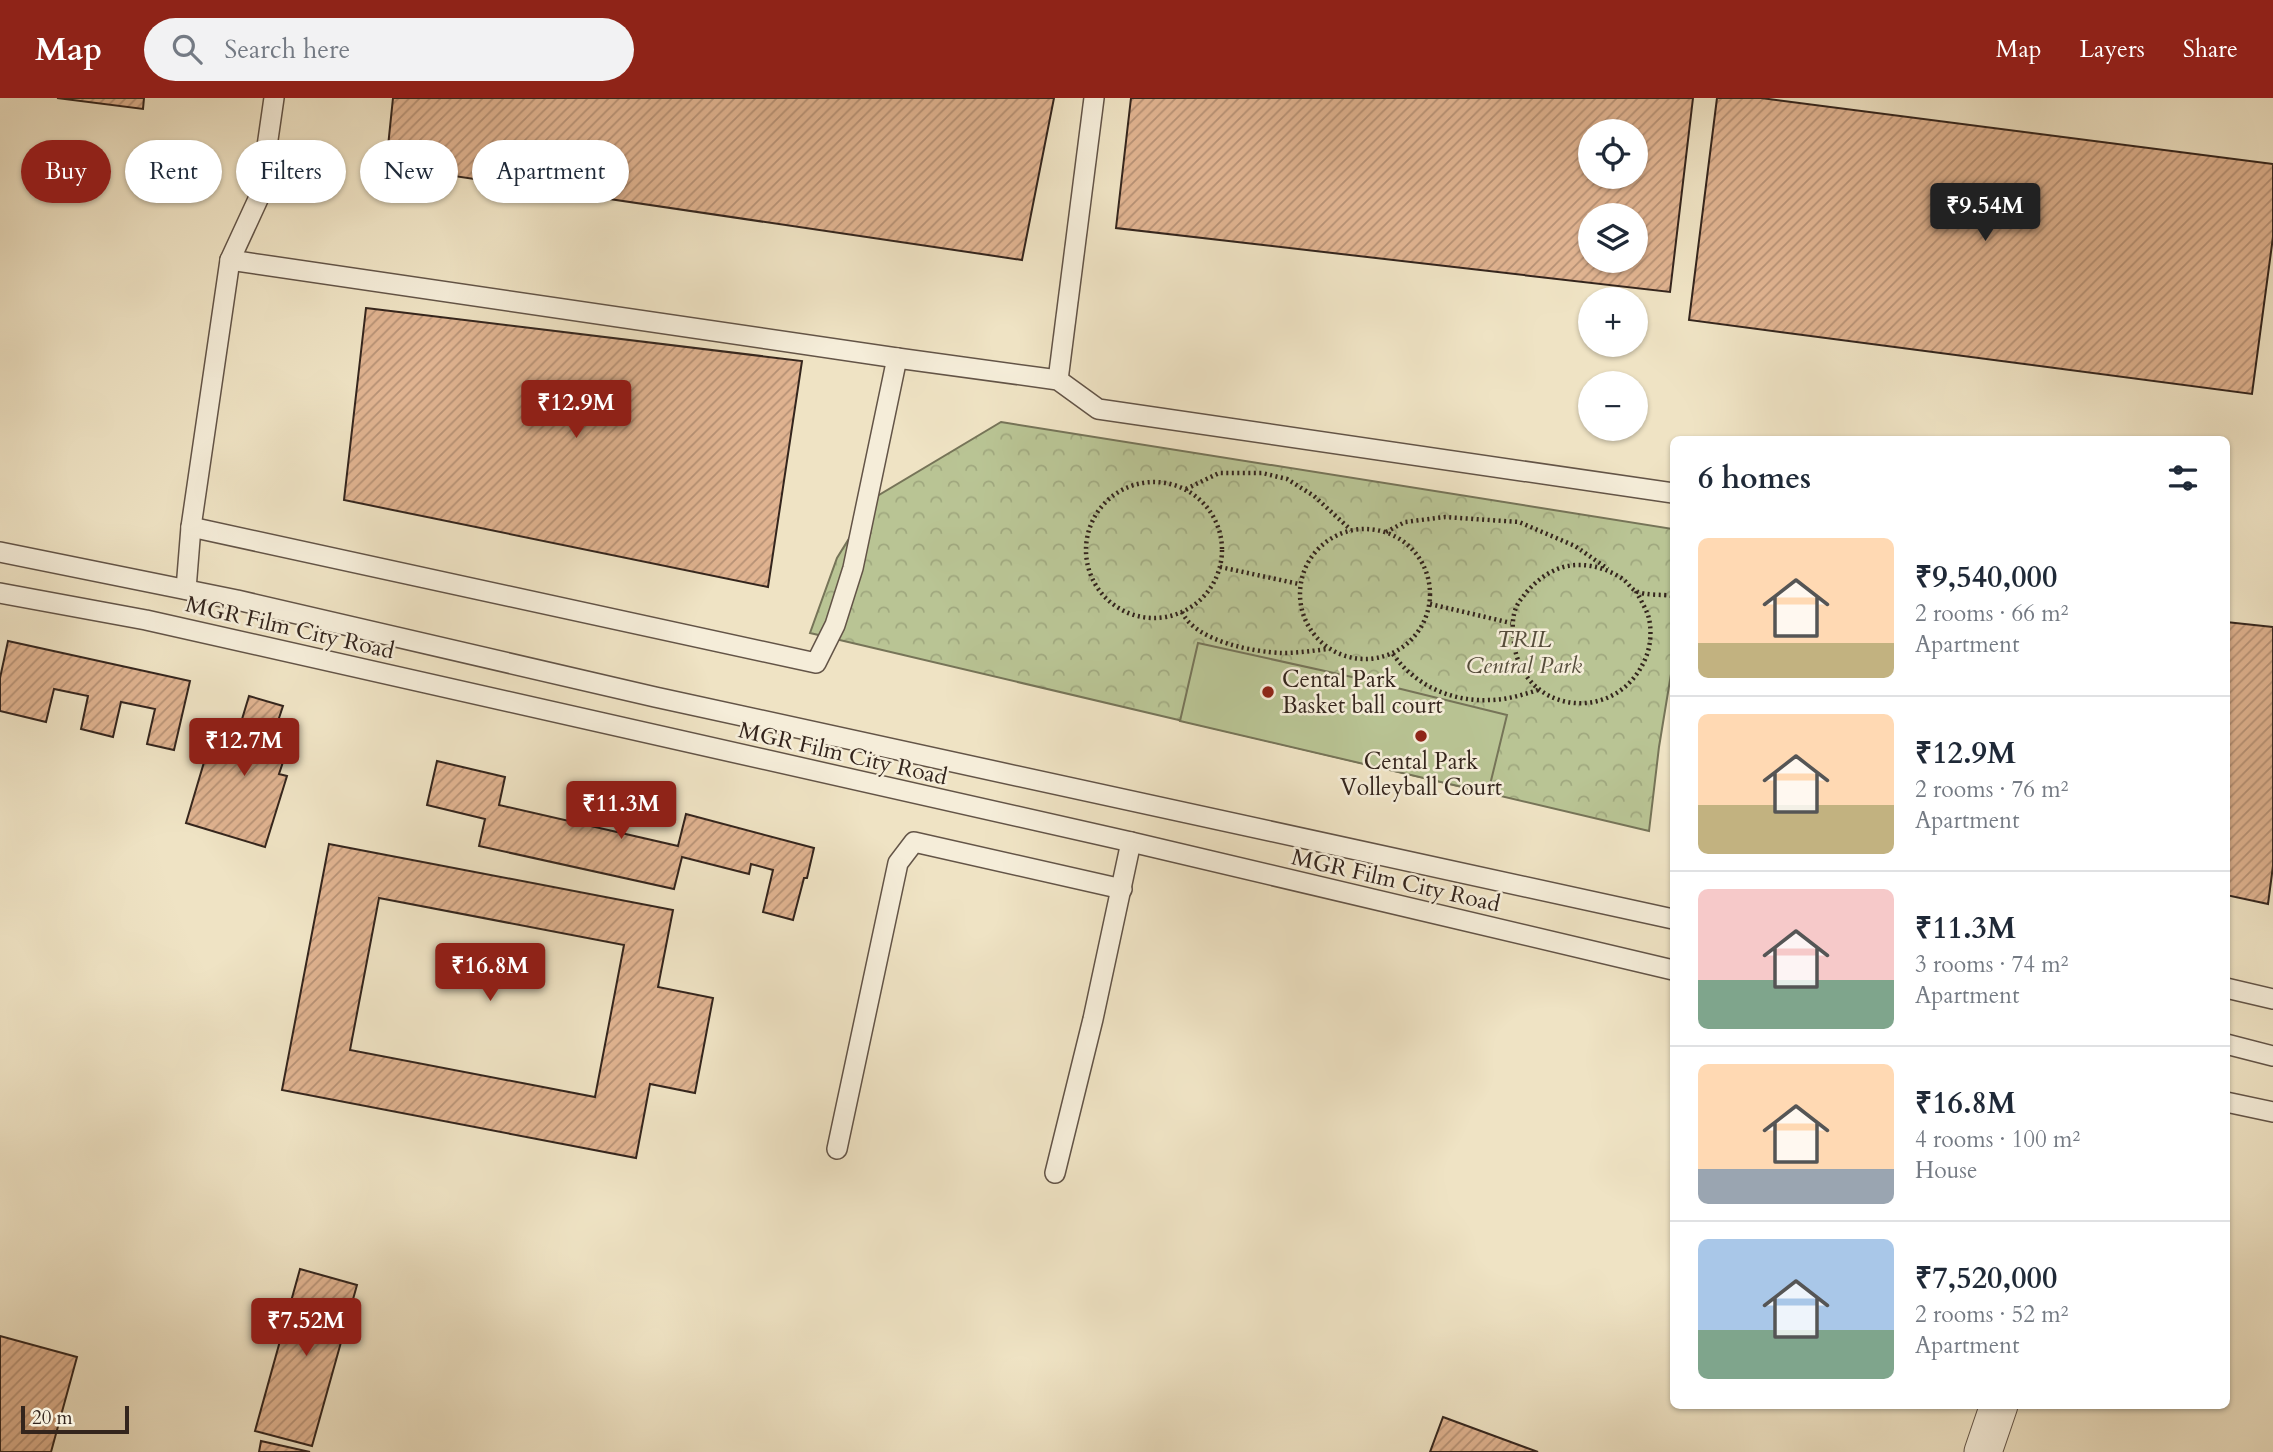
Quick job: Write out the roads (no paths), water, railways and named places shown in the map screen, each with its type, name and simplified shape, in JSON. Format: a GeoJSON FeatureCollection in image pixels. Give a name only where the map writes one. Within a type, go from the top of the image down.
{"type":"FeatureCollection","features":[{"type":"Feature","properties":{"kind":"street"},"geometry":{"type":"LineString","coordinates":[[1983,1452],[1998,1409]]}},
{"type":"Feature","properties":{"kind":"lane"},"geometry":{"type":"LineString","coordinates":[[186,589],[191,527],[230,260],[260,195],[274,98]]}},
{"type":"Feature","properties":{"kind":"lane"},"geometry":{"type":"LineString","coordinates":[[1058,380],[1094,98]]}},
{"type":"Feature","properties":{"kind":"lane"},"geometry":{"type":"LineString","coordinates":[[230,260],[1058,380],[1098,409],[1670,492]]}},
{"type":"Feature","properties":{"kind":"lane"},"geometry":{"type":"LineString","coordinates":[[191,527],[816,663],[835,625],[853,568],[897,358]]}},
{"type":"Feature","properties":{"kind":"lane"},"geometry":{"type":"LineString","coordinates":[[0,552],[186,589],[655,697],[1670,918]]}},
{"type":"Feature","properties":{"kind":"lane","name":"MGR Film City Road"},"geometry":{"type":"LineString","coordinates":[[0,593],[145,620],[1130,842],[1670,969]]}},
{"type":"Feature","properties":{"kind":"lane"},"geometry":{"type":"LineString","coordinates":[[837,1149],[898,863],[914,842],[1122,889]]}},
{"type":"Feature","properties":{"kind":"lane"},"geometry":{"type":"LineString","coordinates":[[1055,1173],[1122,889],[1130,842]]}},
{"type":"Feature","properties":{"kind":"lane"},"geometry":{"type":"LineString","coordinates":[[2230,989],[2273,999]]}},
{"type":"Feature","properties":{"kind":"lane"},"geometry":{"type":"LineString","coordinates":[[2230,1045],[2273,1056]]}},
{"type":"Feature","properties":{"kind":"lane"},"geometry":{"type":"LineString","coordinates":[[2230,1103],[2273,1112]]}},
{"type":"Feature","properties":{"kind":"place","name":"Cental Park Basket ball court"},"geometry":{"type":"Point","coordinates":[1268,692]}},
{"type":"Feature","properties":{"kind":"place","name":"Cental Park Volleyball Court"},"geometry":{"type":"Point","coordinates":[1421,736]}},
{"type":"Feature","properties":{"kind":"park label","name":"TRIL Central Park"},"geometry":{"type":"Point","coordinates":[1524,652]}}]}
